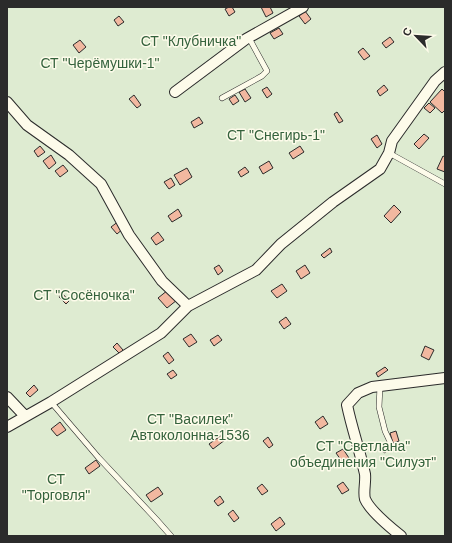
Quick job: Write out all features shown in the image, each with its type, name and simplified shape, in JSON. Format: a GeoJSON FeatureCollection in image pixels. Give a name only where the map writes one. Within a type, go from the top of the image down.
{"type":"FeatureCollection","features":[{"type":"Feature","properties":{"kind":"street"},"geometry":{"type":"LineString","coordinates":[[175,92],[249,38],[303,7]]}},
{"type":"Feature","properties":{"kind":"street"},"geometry":{"type":"LineString","coordinates":[[7,427],[52,402],[161,333],[188,306],[256,270],[281,244],[333,202],[380,169],[389,152],[392,141],[435,81],[445,72]]}},
{"type":"Feature","properties":{"kind":"street"},"geometry":{"type":"LineString","coordinates":[[7,102],[26,125],[69,155],[101,184],[129,235],[162,280],[188,306]]}},
{"type":"Feature","properties":{"kind":"street"},"geometry":{"type":"LineString","coordinates":[[402,536],[388,526],[374,512],[365,498],[365,476],[350,422],[347,405],[358,393],[372,387],[445,378]]}},
{"type":"Feature","properties":{"kind":"street"},"geometry":{"type":"LineString","coordinates":[[7,397],[25,416]]}},
{"type":"Feature","properties":{"kind":"lane"},"geometry":{"type":"LineString","coordinates":[[222,98],[262,76],[267,71],[249,38]]}},
{"type":"Feature","properties":{"kind":"lane"},"geometry":{"type":"LineString","coordinates":[[389,152],[445,184]]}},
{"type":"Feature","properties":{"kind":"lane"},"geometry":{"type":"LineString","coordinates":[[380,386],[379,407],[385,431],[392,446]]}},
{"type":"Feature","properties":{"kind":"lane"},"geometry":{"type":"LineString","coordinates":[[52,402],[98,457],[171,536]]}},
{"type":"Feature","properties":{"kind":"green space"},"geometry":{"type":"Polygon","coordinates":[[[7,7],[445,7],[445,536],[7,536],[7,7]]]}},
{"type":"Feature","properties":{"kind":"building"},"geometry":{"type":"Polygon","coordinates":[[[232,7],[235,12],[229,16],[225,9],[232,7]]]}},
{"type":"Feature","properties":{"kind":"building"},"geometry":{"type":"Polygon","coordinates":[[[261,7],[270,7],[273,13],[266,17],[261,7]]]}},
{"type":"Feature","properties":{"kind":"building"},"geometry":{"type":"Polygon","coordinates":[[[305,11],[311,19],[305,24],[299,16],[305,11]]]}},
{"type":"Feature","properties":{"kind":"building"},"geometry":{"type":"Polygon","coordinates":[[[119,16],[124,22],[118,26],[114,20],[119,16]]]}},
{"type":"Feature","properties":{"kind":"building"},"geometry":{"type":"Polygon","coordinates":[[[279,28],[283,34],[274,39],[270,33],[279,28]]]}},
{"type":"Feature","properties":{"kind":"building"},"geometry":{"type":"Polygon","coordinates":[[[390,37],[394,42],[386,48],[382,43],[390,37]]]}},
{"type":"Feature","properties":{"kind":"building"},"geometry":{"type":"Polygon","coordinates":[[[80,40],[86,47],[79,53],[73,45],[80,40]]]}},
{"type":"Feature","properties":{"kind":"building"},"geometry":{"type":"Polygon","coordinates":[[[363,48],[370,56],[364,60],[358,52],[363,48]]]}},
{"type":"Feature","properties":{"kind":"building"},"geometry":{"type":"Polygon","coordinates":[[[384,85],[388,90],[380,96],[377,91],[384,85]]]}},
{"type":"Feature","properties":{"kind":"building"},"geometry":{"type":"Polygon","coordinates":[[[267,87],[272,94],[267,98],[262,90],[267,87]]]}},
{"type":"Feature","properties":{"kind":"building"},"geometry":{"type":"Polygon","coordinates":[[[245,89],[251,98],[245,102],[239,92],[245,89]]]}},
{"type":"Feature","properties":{"kind":"building"},"geometry":{"type":"Polygon","coordinates":[[[442,89],[445,92],[445,110],[442,113],[430,102],[442,89]]]}},
{"type":"Feature","properties":{"kind":"building"},"geometry":{"type":"Polygon","coordinates":[[[134,95],[141,105],[137,108],[129,99],[134,95]]]}},
{"type":"Feature","properties":{"kind":"building"},"geometry":{"type":"Polygon","coordinates":[[[235,95],[239,101],[233,105],[229,99],[235,95]]]}},
{"type":"Feature","properties":{"kind":"building"},"geometry":{"type":"Polygon","coordinates":[[[429,103],[435,108],[430,113],[424,108],[429,103]]]}},
{"type":"Feature","properties":{"kind":"building"},"geometry":{"type":"Polygon","coordinates":[[[337,112],[343,121],[339,123],[334,114],[337,112]]]}},
{"type":"Feature","properties":{"kind":"building"},"geometry":{"type":"Polygon","coordinates":[[[199,117],[203,123],[194,128],[191,122],[199,117]]]}},
{"type":"Feature","properties":{"kind":"building"},"geometry":{"type":"Polygon","coordinates":[[[424,134],[429,138],[419,149],[414,144],[424,134]]]}},
{"type":"Feature","properties":{"kind":"building"},"geometry":{"type":"Polygon","coordinates":[[[377,135],[382,144],[377,148],[371,139],[377,135]]]}},
{"type":"Feature","properties":{"kind":"building"},"geometry":{"type":"Polygon","coordinates":[[[40,146],[45,152],[38,157],[34,151],[40,146]]]}},
{"type":"Feature","properties":{"kind":"building"},"geometry":{"type":"Polygon","coordinates":[[[300,146],[304,152],[293,159],[289,153],[300,146]]]}},
{"type":"Feature","properties":{"kind":"building"},"geometry":{"type":"Polygon","coordinates":[[[51,155],[56,163],[49,169],[43,161],[51,155]]]}},
{"type":"Feature","properties":{"kind":"building"},"geometry":{"type":"Polygon","coordinates":[[[443,156],[445,157],[445,172],[437,169],[443,156]]]}},
{"type":"Feature","properties":{"kind":"building"},"geometry":{"type":"Polygon","coordinates":[[[269,161],[273,168],[263,174],[259,167],[269,161]]]}},
{"type":"Feature","properties":{"kind":"building"},"geometry":{"type":"Polygon","coordinates":[[[63,165],[68,171],[60,177],[55,171],[63,165]]]}},
{"type":"Feature","properties":{"kind":"building"},"geometry":{"type":"Polygon","coordinates":[[[245,167],[249,172],[241,177],[238,172],[245,167]]]}},
{"type":"Feature","properties":{"kind":"building"},"geometry":{"type":"Polygon","coordinates":[[[187,168],[192,177],[180,185],[174,175],[187,168]]]}},
{"type":"Feature","properties":{"kind":"building"},"geometry":{"type":"Polygon","coordinates":[[[171,178],[175,185],[169,189],[164,182],[171,178]]]}},
{"type":"Feature","properties":{"kind":"building"},"geometry":{"type":"Polygon","coordinates":[[[394,205],[401,212],[391,223],[384,216],[394,205]]]}},
{"type":"Feature","properties":{"kind":"building"},"geometry":{"type":"Polygon","coordinates":[[[178,209],[182,216],[172,222],[168,216],[178,209]]]}},
{"type":"Feature","properties":{"kind":"building"},"geometry":{"type":"Polygon","coordinates":[[[119,221],[124,228],[117,234],[111,227],[119,221]]]}},
{"type":"Feature","properties":{"kind":"building"},"geometry":{"type":"Polygon","coordinates":[[[158,232],[164,240],[156,245],[151,238],[158,232]]]}},
{"type":"Feature","properties":{"kind":"building"},"geometry":{"type":"Polygon","coordinates":[[[330,248],[332,252],[324,258],[321,255],[330,248]]]}},
{"type":"Feature","properties":{"kind":"building"},"geometry":{"type":"Polygon","coordinates":[[[219,265],[223,271],[218,275],[214,268],[219,265]]]}},
{"type":"Feature","properties":{"kind":"building"},"geometry":{"type":"Polygon","coordinates":[[[305,265],[310,273],[301,279],[296,271],[305,265]]]}},
{"type":"Feature","properties":{"kind":"building"},"geometry":{"type":"Polygon","coordinates":[[[282,284],[287,291],[277,298],[271,291],[282,284]]]}},
{"type":"Feature","properties":{"kind":"building"},"geometry":{"type":"Polygon","coordinates":[[[168,290],[177,300],[167,308],[158,298],[168,290]]]}},
{"type":"Feature","properties":{"kind":"building"},"geometry":{"type":"Polygon","coordinates":[[[62,293],[69,301],[66,304],[59,297],[62,293]]]}},
{"type":"Feature","properties":{"kind":"building"},"geometry":{"type":"Polygon","coordinates":[[[286,317],[291,324],[284,329],[279,322],[286,317]]]}},
{"type":"Feature","properties":{"kind":"building"},"geometry":{"type":"Polygon","coordinates":[[[191,334],[197,342],[189,347],[183,339],[191,334]]]}},
{"type":"Feature","properties":{"kind":"building"},"geometry":{"type":"Polygon","coordinates":[[[218,335],[222,340],[214,346],[210,340],[218,335]]]}},
{"type":"Feature","properties":{"kind":"building"},"geometry":{"type":"Polygon","coordinates":[[[117,343],[123,350],[120,354],[113,347],[117,343]]]}},
{"type":"Feature","properties":{"kind":"building"},"geometry":{"type":"Polygon","coordinates":[[[425,346],[434,350],[429,360],[421,356],[425,346]]]}},
{"type":"Feature","properties":{"kind":"building"},"geometry":{"type":"Polygon","coordinates":[[[168,352],[174,360],[169,364],[163,356],[168,352]]]}},
{"type":"Feature","properties":{"kind":"building"},"geometry":{"type":"Polygon","coordinates":[[[385,367],[388,370],[378,377],[376,373],[385,367]]]}},
{"type":"Feature","properties":{"kind":"building"},"geometry":{"type":"Polygon","coordinates":[[[173,370],[177,375],[171,379],[167,374],[173,370]]]}},
{"type":"Feature","properties":{"kind":"building"},"geometry":{"type":"Polygon","coordinates":[[[34,385],[38,390],[30,397],[26,393],[34,385]]]}},
{"type":"Feature","properties":{"kind":"building"},"geometry":{"type":"Polygon","coordinates":[[[323,416],[328,424],[320,429],[315,422],[323,416]]]}},
{"type":"Feature","properties":{"kind":"building"},"geometry":{"type":"Polygon","coordinates":[[[60,422],[66,430],[57,436],[51,429],[60,422]]]}},
{"type":"Feature","properties":{"kind":"building"},"geometry":{"type":"Polygon","coordinates":[[[396,431],[399,441],[393,443],[390,433],[396,431]]]}},
{"type":"Feature","properties":{"kind":"building"},"geometry":{"type":"Polygon","coordinates":[[[222,435],[225,440],[213,449],[209,444],[222,435]]]}},
{"type":"Feature","properties":{"kind":"building"},"geometry":{"type":"Polygon","coordinates":[[[268,437],[273,445],[269,448],[263,441],[268,437]]]}},
{"type":"Feature","properties":{"kind":"building"},"geometry":{"type":"Polygon","coordinates":[[[383,444],[389,448],[385,453],[379,449],[383,444]]]}},
{"type":"Feature","properties":{"kind":"building"},"geometry":{"type":"Polygon","coordinates":[[[343,449],[349,458],[343,463],[336,453],[343,449]]]}},
{"type":"Feature","properties":{"kind":"building"},"geometry":{"type":"Polygon","coordinates":[[[96,460],[100,466],[89,474],[85,468],[96,460]]]}},
{"type":"Feature","properties":{"kind":"building"},"geometry":{"type":"Polygon","coordinates":[[[343,482],[349,490],[342,494],[337,486],[343,482]]]}},
{"type":"Feature","properties":{"kind":"building"},"geometry":{"type":"Polygon","coordinates":[[[262,484],[268,491],[262,495],[257,488],[262,484]]]}},
{"type":"Feature","properties":{"kind":"building"},"geometry":{"type":"Polygon","coordinates":[[[158,487],[163,494],[151,502],[146,495],[158,487]]]}},
{"type":"Feature","properties":{"kind":"building"},"geometry":{"type":"Polygon","coordinates":[[[220,496],[224,502],[218,506],[214,501],[220,496]]]}},
{"type":"Feature","properties":{"kind":"building"},"geometry":{"type":"Polygon","coordinates":[[[233,510],[239,518],[234,522],[228,514],[233,510]]]}},
{"type":"Feature","properties":{"kind":"building"},"geometry":{"type":"Polygon","coordinates":[[[280,517],[285,524],[276,531],[271,524],[280,517]]]}},
{"type":"Feature","properties":{"kind":"park label","name":"СТ \"Клубничка\""},"geometry":{"type":"Point","coordinates":[191,41]}},
{"type":"Feature","properties":{"kind":"park label","name":"СТ \"Черёмушки-1\""},"geometry":{"type":"Point","coordinates":[100,63]}},
{"type":"Feature","properties":{"kind":"park label","name":"СТ \"Снегирь-1\""},"geometry":{"type":"Point","coordinates":[276,135]}},
{"type":"Feature","properties":{"kind":"park label","name":"СТ \"Сосёночка\""},"geometry":{"type":"Point","coordinates":[84,295]}},
{"type":"Feature","properties":{"kind":"park label","name":"СТ \"Василек\" Автоколонна-1536"},"geometry":{"type":"Point","coordinates":[190,428]}},
{"type":"Feature","properties":{"kind":"park label","name":"СТ \"Светлана\" объединения \"Силуэт\""},"geometry":{"type":"Point","coordinates":[363,454]}},
{"type":"Feature","properties":{"kind":"park label","name":"СТ \"Торговля\""},"geometry":{"type":"Point","coordinates":[56,488]}}]}
